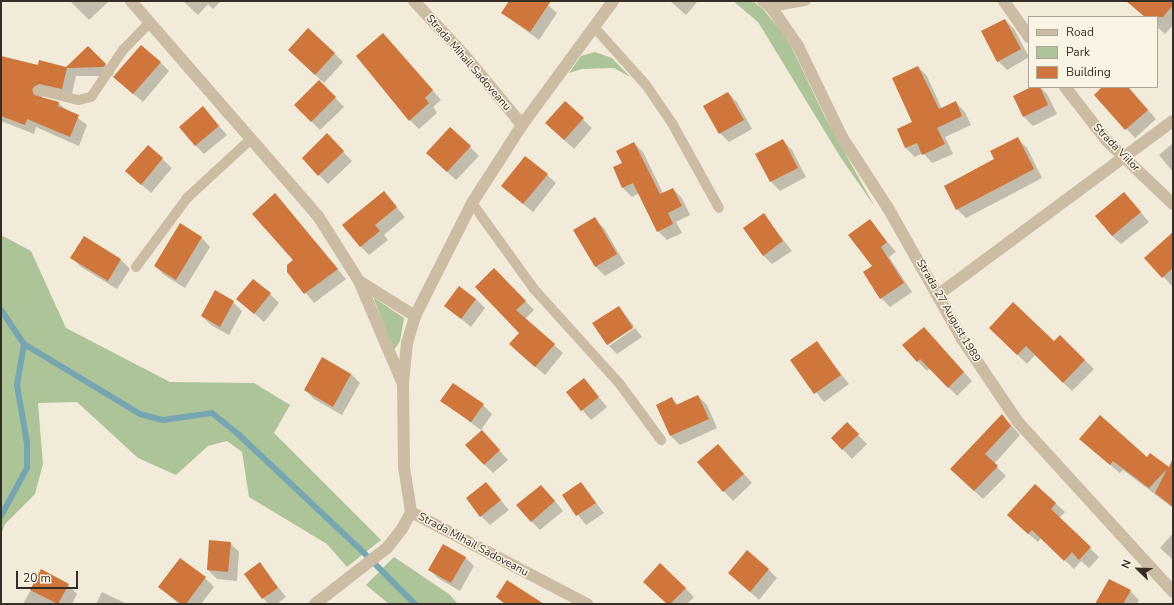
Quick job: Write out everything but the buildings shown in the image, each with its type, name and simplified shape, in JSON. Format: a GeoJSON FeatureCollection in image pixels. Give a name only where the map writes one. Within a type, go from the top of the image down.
{"type":"FeatureCollection","features":[{"type":"Feature","properties":{"kind":"street","name":"Strada Mihail Sadoveanu"},"geometry":{"type":"LineString","coordinates":[[131,1],[318,216],[359,281],[403,383]]}},
{"type":"Feature","properties":{"kind":"street","name":"Strada Mihail Sadoveanu"},"geometry":{"type":"LineString","coordinates":[[414,1],[466,57],[522,125]]}},
{"type":"Feature","properties":{"kind":"street","name":"Strada Mihail Sadoveanu"},"geometry":{"type":"LineString","coordinates":[[588,604],[411,512],[404,467],[403,383],[407,343],[415,316],[472,203],[522,125],[595,28],[613,1]]}},
{"type":"Feature","properties":{"kind":"street"},"geometry":{"type":"LineString","coordinates":[[1004,1],[1028,36]]}},
{"type":"Feature","properties":{"kind":"street","name":"Strada 27 August 1989"},"geometry":{"type":"LineString","coordinates":[[767,4],[798,46],[842,137],[939,294],[962,339],[1018,422],[1173,592]]}},
{"type":"Feature","properties":{"kind":"street","name":"Strada Viilor"},"geometry":{"type":"LineString","coordinates":[[1066,88],[1124,158],[1173,204]]}},
{"type":"Feature","properties":{"kind":"street"},"geometry":{"type":"LineString","coordinates":[[939,294],[1173,121]]}},
{"type":"Feature","properties":{"kind":"street","name":"Strada Mihail Sadoveanu"},"geometry":{"type":"LineString","coordinates":[[359,281],[415,316]]}},
{"type":"Feature","properties":{"kind":"street"},"geometry":{"type":"LineString","coordinates":[[315,604],[355,575],[387,548],[402,529],[411,512]]}},
{"type":"Feature","properties":{"kind":"lane"},"geometry":{"type":"LineString","coordinates":[[767,4],[805,1]]}},
{"type":"Feature","properties":{"kind":"lane"},"geometry":{"type":"LineString","coordinates":[[38,90],[78,100],[90,97],[122,50],[150,22]]}},
{"type":"Feature","properties":{"kind":"lane"},"geometry":{"type":"LineString","coordinates":[[595,28],[646,85],[672,123],[719,208]]}},
{"type":"Feature","properties":{"kind":"lane"},"geometry":{"type":"LineString","coordinates":[[136,267],[187,198],[251,139]]}},
{"type":"Feature","properties":{"kind":"lane"},"geometry":{"type":"LineString","coordinates":[[472,203],[534,289],[619,383],[661,440]]}},
{"type":"Feature","properties":{"kind":"green space"},"geometry":{"type":"Polygon","coordinates":[[[733,1],[753,1],[764,10],[788,40],[825,117],[875,207],[841,158],[758,22],[733,1]]]}},
{"type":"Feature","properties":{"kind":"green space"},"geometry":{"type":"Polygon","coordinates":[[[595,52],[612,58],[630,77],[614,68],[582,69],[569,73],[581,56],[595,52]]]}},
{"type":"Feature","properties":{"kind":"green space"},"geometry":{"type":"Polygon","coordinates":[[[1,235],[31,251],[66,328],[170,382],[254,383],[290,405],[274,433],[381,540],[347,567],[327,544],[249,497],[242,452],[227,441],[208,446],[176,475],[138,458],[77,402],[38,403],[43,464],[35,494],[5,524],[1,535],[1,235]]]}},
{"type":"Feature","properties":{"kind":"green space"},"geometry":{"type":"Polygon","coordinates":[[[373,297],[404,318],[400,341],[394,350],[373,297]]]}},
{"type":"Feature","properties":{"kind":"green space"},"geometry":{"type":"Polygon","coordinates":[[[394,557],[449,594],[458,604],[389,604],[366,585],[394,557]]]}},
{"type":"Feature","properties":{"kind":"waterway"},"geometry":{"type":"LineString","coordinates":[[1,310],[24,344],[140,414],[163,420],[212,413],[239,435],[360,549],[415,604]]}},
{"type":"Feature","properties":{"kind":"waterway"},"geometry":{"type":"LineString","coordinates":[[1,516],[27,468],[27,443],[17,385],[24,344]]}}]}
